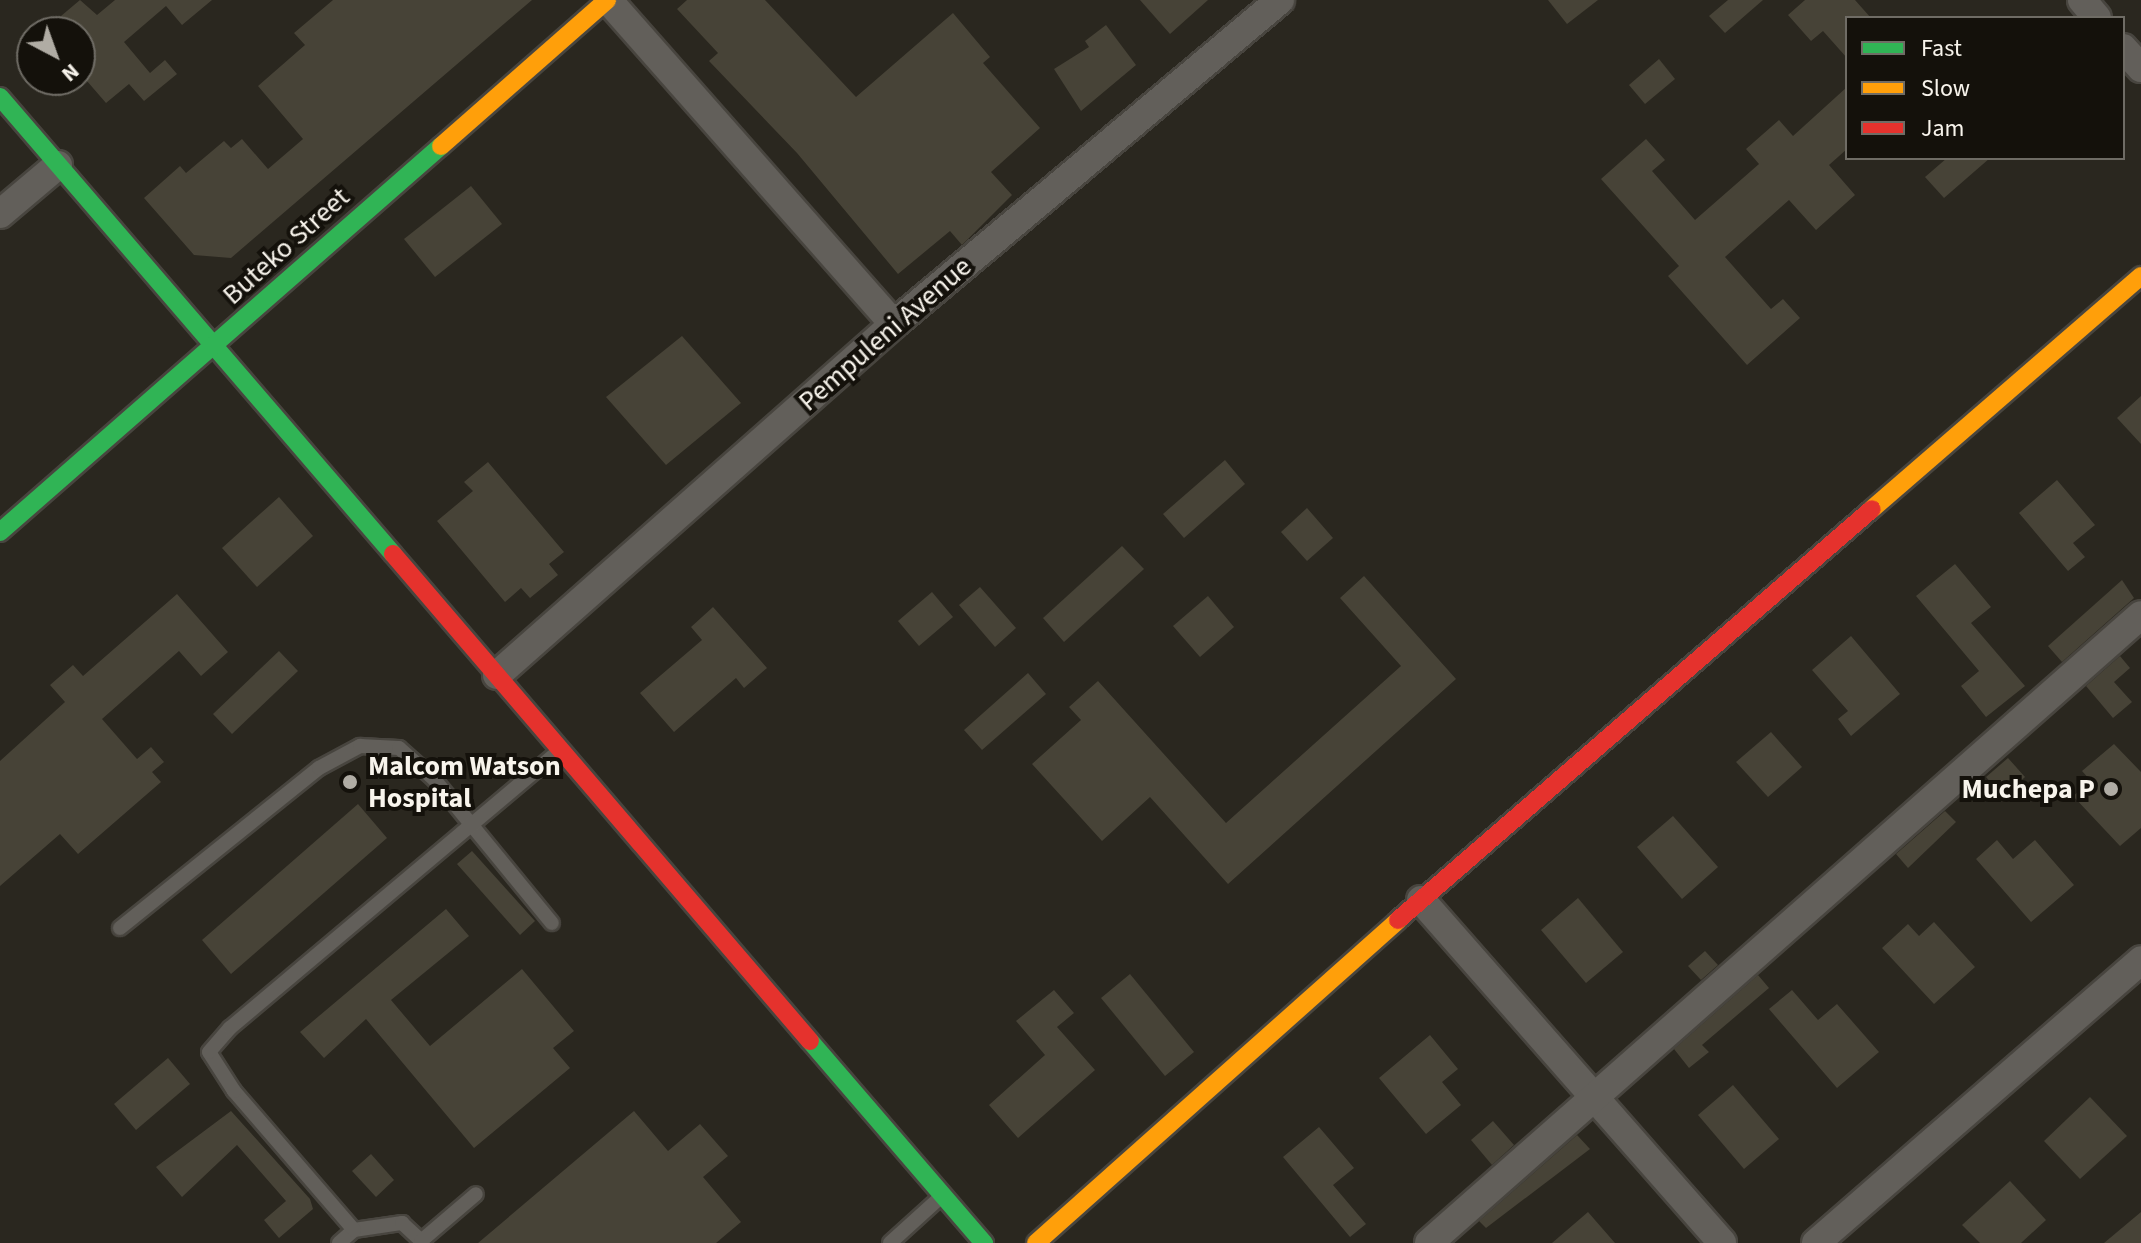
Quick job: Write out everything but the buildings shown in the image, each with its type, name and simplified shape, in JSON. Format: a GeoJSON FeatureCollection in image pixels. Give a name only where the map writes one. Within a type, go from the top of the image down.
{"type":"FeatureCollection","features":[{"type":"Feature","properties":{"kind":"street"},"geometry":{"type":"LineString","coordinates":[[608,0],[894,324]]}},
{"type":"Feature","properties":{"kind":"street","name":"Buteko Street"},"geometry":{"type":"LineString","coordinates":[[0,532],[608,0]]}},
{"type":"Feature","properties":{"kind":"street","name":"Pempuleni Avenue"},"geometry":{"type":"LineString","coordinates":[[497,675],[894,324],[1280,0]]}},
{"type":"Feature","properties":{"kind":"street"},"geometry":{"type":"LineString","coordinates":[[2082,0],[2095,16]]}},
{"type":"Feature","properties":{"kind":"street"},"geometry":{"type":"LineString","coordinates":[[2125,50],[2141,68]]}},
{"type":"Feature","properties":{"kind":"street"},"geometry":{"type":"LineString","coordinates":[[0,97],[984,1243]]}},
{"type":"Feature","properties":{"kind":"street"},"geometry":{"type":"LineString","coordinates":[[0,214],[58,165]]}},
{"type":"Feature","properties":{"kind":"street"},"geometry":{"type":"LineString","coordinates":[[1036,1243],[1421,900],[2141,276]]}},
{"type":"Feature","properties":{"kind":"street"},"geometry":{"type":"LineString","coordinates":[[1429,1243],[2141,615]]}},
{"type":"Feature","properties":{"kind":"street"},"geometry":{"type":"LineString","coordinates":[[1421,900],[1722,1243]]}},
{"type":"Feature","properties":{"kind":"street"},"geometry":{"type":"LineString","coordinates":[[1816,1243],[2141,960]]}},
{"type":"Feature","properties":{"kind":"lane"},"geometry":{"type":"LineString","coordinates":[[120,928],[319,768],[360,746],[399,748],[472,824],[552,923]]}},
{"type":"Feature","properties":{"kind":"lane"},"geometry":{"type":"LineString","coordinates":[[354,1230],[234,1091],[209,1052],[230,1028],[560,750]]}},
{"type":"Feature","properties":{"kind":"lane"},"geometry":{"type":"LineString","coordinates":[[339,1243],[354,1230],[402,1223],[421,1241],[476,1194]]}},
{"type":"Feature","properties":{"kind":"lane"},"geometry":{"type":"LineString","coordinates":[[890,1243],[943,1195]]}},
{"type":"Feature","properties":{"kind":"traffic: fast"},"geometry":{"type":"LineString","coordinates":[[0,97],[393,554]]}},
{"type":"Feature","properties":{"kind":"traffic: fast"},"geometry":{"type":"LineString","coordinates":[[0,532],[441,146]]}},
{"type":"Feature","properties":{"kind":"traffic: fast"},"geometry":{"type":"LineString","coordinates":[[810,1041],[984,1243]]}},
{"type":"Feature","properties":{"kind":"traffic: slow"},"geometry":{"type":"LineString","coordinates":[[441,146],[607,0]]}},
{"type":"Feature","properties":{"kind":"traffic: slow"},"geometry":{"type":"LineString","coordinates":[[1872,509],[2141,276]]}},
{"type":"Feature","properties":{"kind":"traffic: slow"},"geometry":{"type":"LineString","coordinates":[[1036,1243],[1398,920]]}},
{"type":"Feature","properties":{"kind":"traffic: jam"},"geometry":{"type":"LineString","coordinates":[[1398,920],[1872,509]]}},
{"type":"Feature","properties":{"kind":"traffic: jam"},"geometry":{"type":"LineString","coordinates":[[393,554],[810,1041]]}},
{"type":"Feature","properties":{"kind":"place","name":"Malcom Watson Hospital"},"geometry":{"type":"Point","coordinates":[350,782]}},
{"type":"Feature","properties":{"kind":"place","name":"Muchepa P"},"geometry":{"type":"Point","coordinates":[2111,789]}}]}
